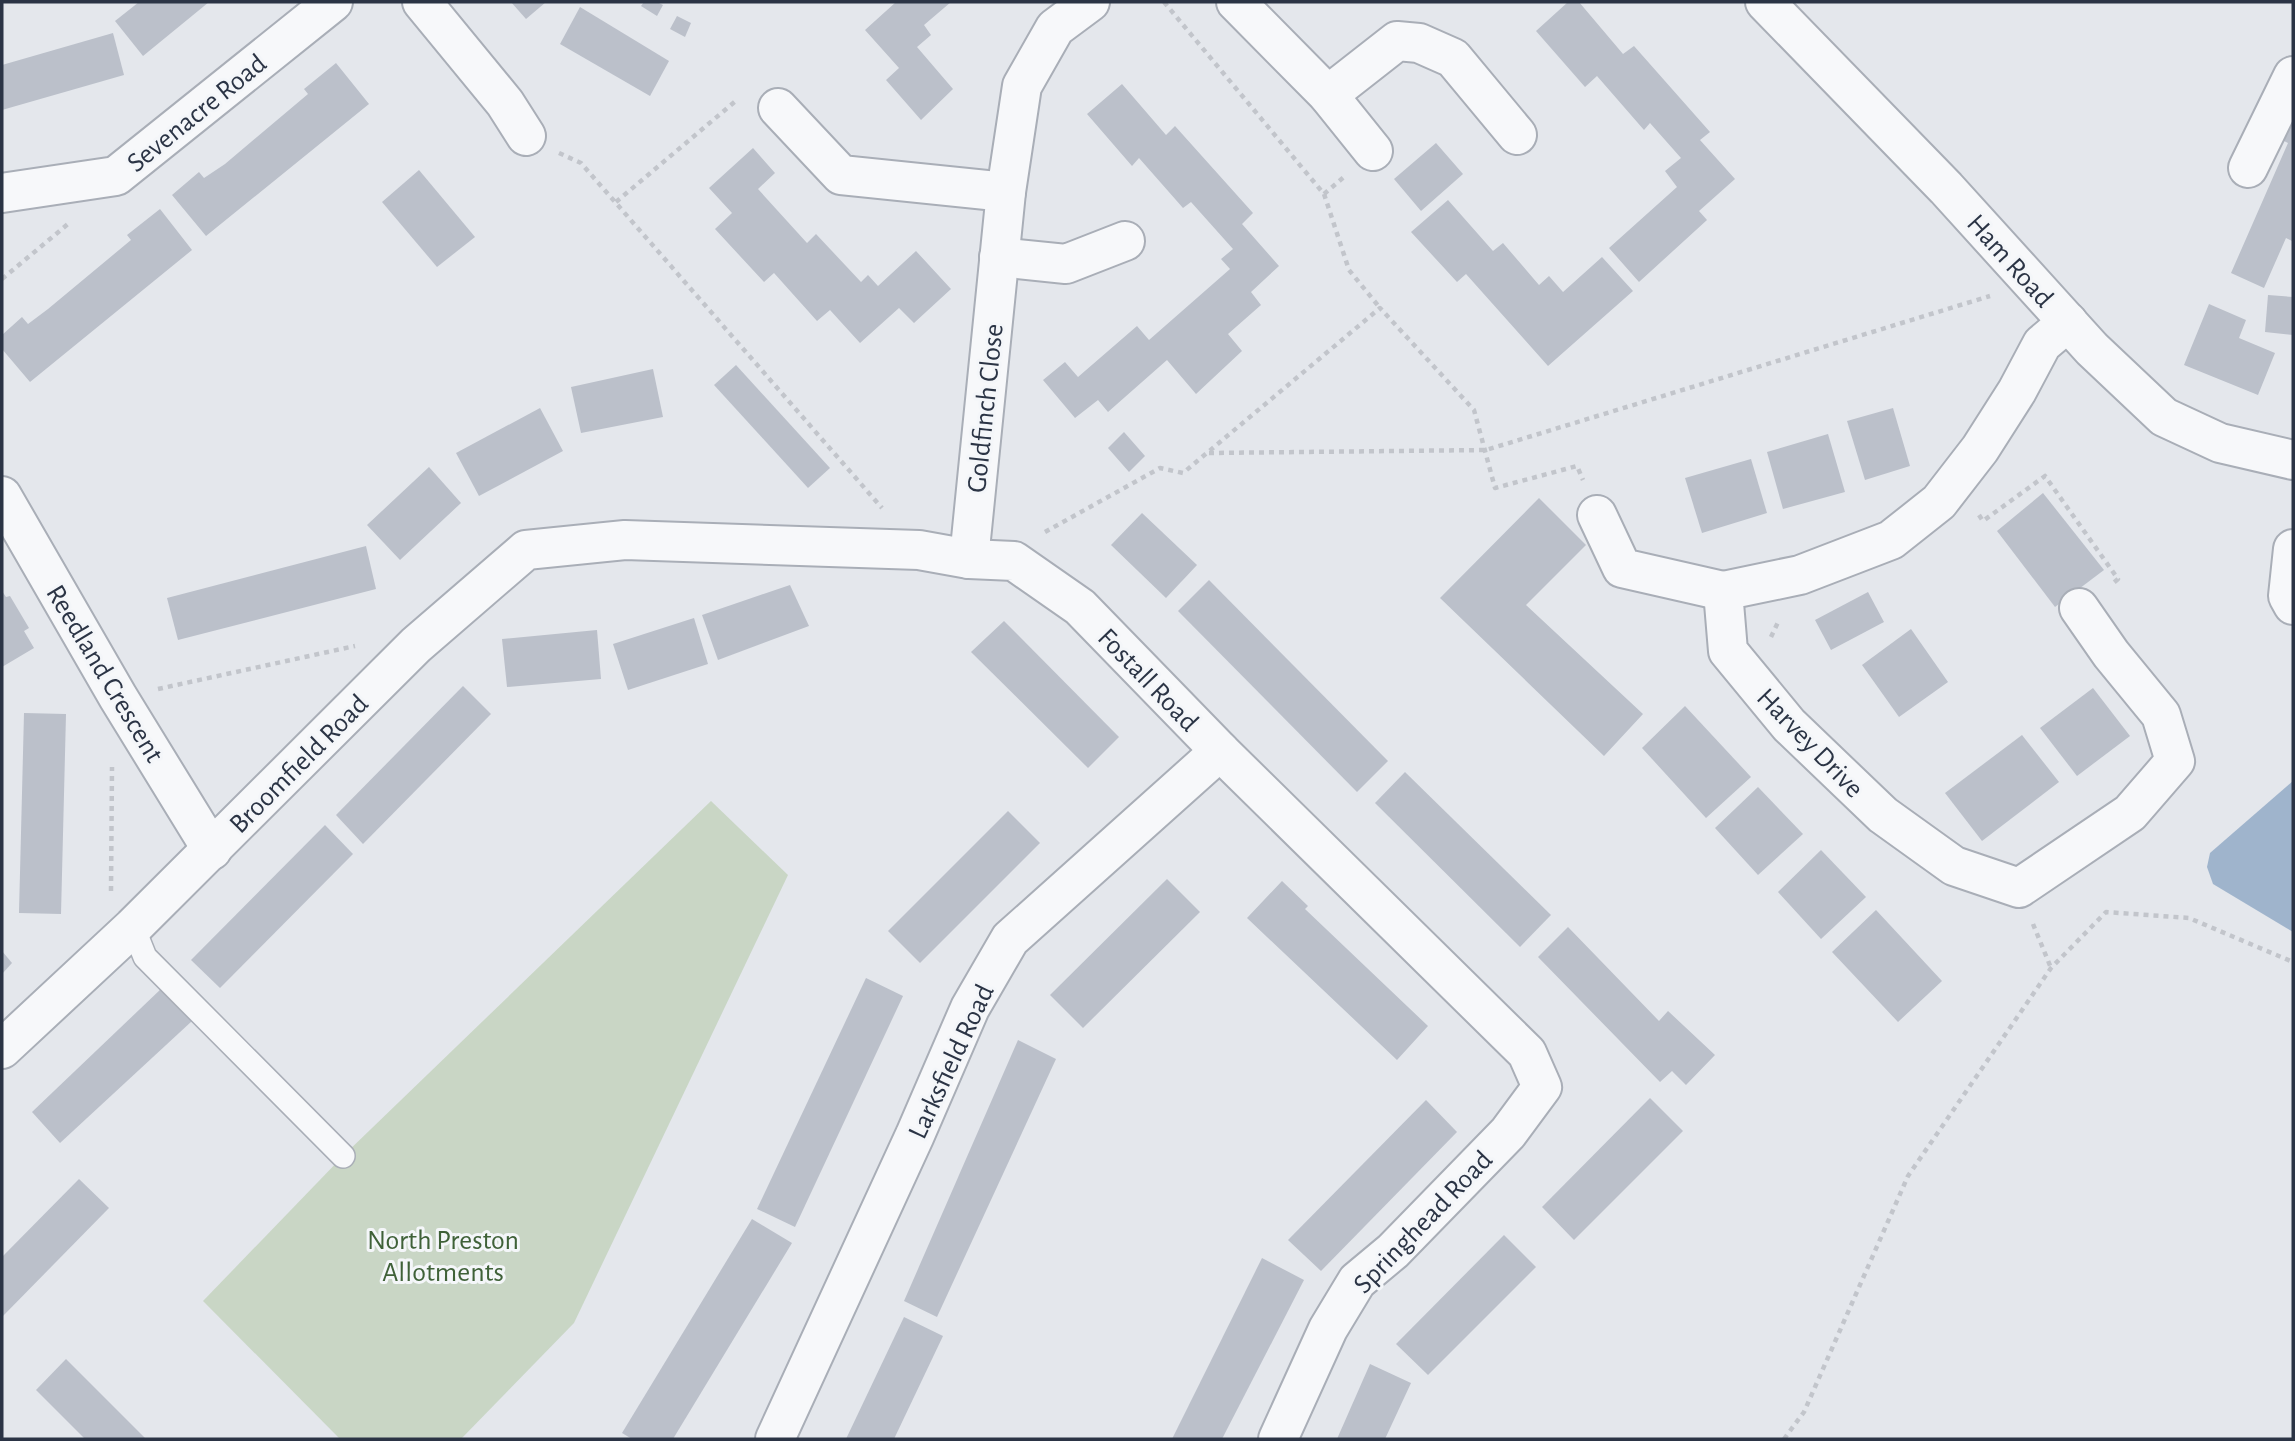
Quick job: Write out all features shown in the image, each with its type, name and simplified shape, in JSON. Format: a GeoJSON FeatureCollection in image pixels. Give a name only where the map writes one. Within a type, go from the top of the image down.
{"type":"FeatureCollection","features":[{"type":"Feature","properties":{"kind":"street","name":"Sevenacre Road"},"geometry":{"type":"LineString","coordinates":[[2,193],[116,176],[333,2]]}},
{"type":"Feature","properties":{"kind":"street"},"geometry":{"type":"LineString","coordinates":[[422,2],[505,103],[526,136]]}},
{"type":"Feature","properties":{"kind":"street","name":"Goldfinch Close"},"geometry":{"type":"LineString","coordinates":[[969,559],[1006,192],[1023,86],[1055,29],[1090,2]]}},
{"type":"Feature","properties":{"kind":"street"},"geometry":{"type":"LineString","coordinates":[[1236,2],[1328,95],[1374,151]]}},
{"type":"Feature","properties":{"kind":"street","name":"Ham Road"},"geometry":{"type":"LineString","coordinates":[[1765,2],[2030,279],[2068,323],[2164,417],[2220,443],[2293,460]]}},
{"type":"Feature","properties":{"kind":"street"},"geometry":{"type":"LineString","coordinates":[[1328,95],[1397,41],[1419,43],[1453,58],[1517,135]]}},
{"type":"Feature","properties":{"kind":"street"},"geometry":{"type":"LineString","coordinates":[[2248,168],[2293,76]]}},
{"type":"Feature","properties":{"kind":"street"},"geometry":{"type":"LineString","coordinates":[[778,108],[841,175],[1006,192]]}},
{"type":"Feature","properties":{"kind":"street"},"geometry":{"type":"LineString","coordinates":[[999,257],[1066,264],[1125,242]]}},
{"type":"Feature","properties":{"kind":"street"},"geometry":{"type":"LineString","coordinates":[[1597,515],[1622,568],[1723,591],[1800,575],[1891,540],[1940,502],[1980,449],[2017,391],[2042,344],[2068,323]]}},
{"type":"Feature","properties":{"kind":"street","name":"Reedland Crescent"},"geometry":{"type":"LineString","coordinates":[[2,496],[118,697],[212,850]]}},
{"type":"Feature","properties":{"kind":"street","name":"Broomfield Road"},"geometry":{"type":"LineString","coordinates":[[2,1049],[212,850],[416,645],[526,550],[625,540],[919,550]]}},
{"type":"Feature","properties":{"kind":"street"},"geometry":{"type":"LineString","coordinates":[[2293,549],[2288,596],[2293,605]]}},
{"type":"Feature","properties":{"kind":"street"},"geometry":{"type":"LineString","coordinates":[[919,550],[969,559],[1014,561]]}},
{"type":"Feature","properties":{"kind":"street","name":"Fostall Road"},"geometry":{"type":"LineString","coordinates":[[1014,561],[1080,607],[1220,751],[1527,1053],[1542,1087]]}},
{"type":"Feature","properties":{"kind":"street","name":"Harvey Drive"},"geometry":{"type":"LineString","coordinates":[[1723,591],[1728,651],[1789,725],[1883,815],[1954,866],[2018,888],[2130,813],[2175,761],[2161,715],[2111,654],[2080,608]]}},
{"type":"Feature","properties":{"kind":"street","name":"Larksfield Road"},"geometry":{"type":"LineString","coordinates":[[775,1439],[915,1135],[970,1008],[1010,939],[1220,751]]}},
{"type":"Feature","properties":{"kind":"street","name":"Springhead Road"},"geometry":{"type":"LineString","coordinates":[[1278,1439],[1328,1329],[1357,1281],[1393,1251],[1508,1133],[1542,1087]]}},
{"type":"Feature","properties":{"kind":"lane"},"geometry":{"type":"LineString","coordinates":[[133,927],[145,957],[343,1156]]}},
{"type":"Feature","properties":{"kind":"path"},"geometry":{"type":"LineString","coordinates":[[1164,2],[1324,194],[1349,270],[1380,308],[1474,410],[1495,488],[1577,466],[1597,515]]}},
{"type":"Feature","properties":{"kind":"path"},"geometry":{"type":"LineString","coordinates":[[616,202],[739,98]]}},
{"type":"Feature","properties":{"kind":"path"},"geometry":{"type":"LineString","coordinates":[[526,136],[581,163],[919,550]]}},
{"type":"Feature","properties":{"kind":"path"},"geometry":{"type":"LineString","coordinates":[[2,279],[59,233],[116,176]]}},
{"type":"Feature","properties":{"kind":"path"},"geometry":{"type":"LineString","coordinates":[[1209,453],[1486,450],[1995,295],[2030,279]]}},
{"type":"Feature","properties":{"kind":"path"},"geometry":{"type":"LineString","coordinates":[[1014,561],[1028,541],[1160,467],[1183,473],[1380,308]]}},
{"type":"Feature","properties":{"kind":"path"},"geometry":{"type":"LineString","coordinates":[[1977,513],[1983,521],[2045,476],[2118,579],[2080,608]]}},
{"type":"Feature","properties":{"kind":"path"},"geometry":{"type":"LineString","coordinates":[[1773,645],[1770,634],[1782,616]]}},
{"type":"Feature","properties":{"kind":"path"},"geometry":{"type":"LineString","coordinates":[[118,697],[408,635],[416,645]]}},
{"type":"Feature","properties":{"kind":"path"},"geometry":{"type":"LineString","coordinates":[[112,757],[111,895],[133,927]]}},
{"type":"Feature","properties":{"kind":"path"},"geometry":{"type":"LineString","coordinates":[[1784,1439],[1804,1412],[1908,1176],[2051,968],[2106,912],[2189,918],[2293,962]]}},
{"type":"Feature","properties":{"kind":"green space","name":"North Preston Allotments"},"geometry":{"type":"Polygon","coordinates":[[[711,801],[788,875],[574,1323],[461,1439],[340,1439],[203,1301],[343,1156],[711,801]]]}},
{"type":"Feature","properties":{"kind":"water"},"geometry":{"type":"Polygon","coordinates":[[[2293,781],[2293,932],[2213,884],[2207,867],[2210,853],[2293,781]]]}},
{"type":"Feature","properties":{"kind":"building"},"geometry":{"type":"Polygon","coordinates":[[[139,2],[209,2],[143,56],[115,21],[139,2]]]}},
{"type":"Feature","properties":{"kind":"building"},"geometry":{"type":"Polygon","coordinates":[[[511,2],[546,2],[526,19],[511,2]]]}},
{"type":"Feature","properties":{"kind":"building"},"geometry":{"type":"Polygon","coordinates":[[[644,2],[663,5],[657,16],[641,6],[644,2]]]}},
{"type":"Feature","properties":{"kind":"building"},"geometry":{"type":"Polygon","coordinates":[[[896,2],[951,2],[924,25],[931,35],[917,47],[953,89],[921,120],[886,80],[899,68],[865,30],[896,2]]]}},
{"type":"Feature","properties":{"kind":"building"},"geometry":{"type":"Polygon","coordinates":[[[1568,2],[1579,2],[1623,54],[1634,46],[1710,132],[1700,140],[1735,179],[1699,211],[1707,220],[1639,282],[1609,248],[1677,187],[1665,171],[1681,158],[1650,123],[1644,130],[1597,76],[1585,87],[1536,31],[1568,2]]]}},
{"type":"Feature","properties":{"kind":"building"},"geometry":{"type":"Polygon","coordinates":[[[580,7],[669,61],[650,96],[560,44],[580,7]]]}},
{"type":"Feature","properties":{"kind":"building"},"geometry":{"type":"Polygon","coordinates":[[[677,16],[691,23],[685,37],[670,29],[677,16]]]}},
{"type":"Feature","properties":{"kind":"building"},"geometry":{"type":"Polygon","coordinates":[[[113,33],[124,75],[2,110],[2,65],[113,33]]]}},
{"type":"Feature","properties":{"kind":"building"},"geometry":{"type":"Polygon","coordinates":[[[336,63],[369,104],[206,236],[172,195],[199,172],[204,178],[225,164],[308,94],[304,89],[336,63]]]}},
{"type":"Feature","properties":{"kind":"building"},"geometry":{"type":"Polygon","coordinates":[[[1122,84],[1166,135],[1175,126],[1253,213],[1242,224],[1279,266],[1251,292],[1261,305],[1228,334],[1242,351],[1196,394],[1167,360],[1108,412],[1098,400],[1075,418],[1043,380],[1065,362],[1078,377],[1137,326],[1149,340],[1230,269],[1221,259],[1233,249],[1191,202],[1183,208],[1139,158],[1132,166],[1087,114],[1122,84]]]}},
{"type":"Feature","properties":{"kind":"building"},"geometry":{"type":"Polygon","coordinates":[[[2293,114],[2293,238],[2292,241],[2286,238],[2264,288],[2231,273],[2288,143],[2282,140],[2293,114]]]}},
{"type":"Feature","properties":{"kind":"building"},"geometry":{"type":"Polygon","coordinates":[[[1436,143],[1463,174],[1421,211],[1394,179],[1436,143]]]}},
{"type":"Feature","properties":{"kind":"building"},"geometry":{"type":"Polygon","coordinates":[[[753,148],[775,173],[758,189],[807,243],[816,234],[861,282],[868,275],[878,286],[916,251],[951,289],[914,323],[899,308],[860,343],[830,310],[817,321],[774,273],[764,282],[715,229],[732,213],[709,188],[753,148]]]}},
{"type":"Feature","properties":{"kind":"building"},"geometry":{"type":"Polygon","coordinates":[[[419,170],[475,237],[437,267],[382,202],[419,170]]]}},
{"type":"Feature","properties":{"kind":"building"},"geometry":{"type":"Polygon","coordinates":[[[1448,200],[1493,251],[1503,243],[1539,285],[1549,276],[1563,292],[1602,257],[1633,291],[1548,366],[1466,274],[1457,282],[1411,232],[1448,200]]]}},
{"type":"Feature","properties":{"kind":"building"},"geometry":{"type":"Polygon","coordinates":[[[160,209],[192,250],[30,382],[2,349],[2,335],[22,317],[28,324],[48,309],[131,240],[127,235],[160,209]]]}},
{"type":"Feature","properties":{"kind":"building"},"geometry":{"type":"Polygon","coordinates":[[[2268,295],[2293,297],[2293,335],[2265,332],[2268,295]]]}},
{"type":"Feature","properties":{"kind":"building"},"geometry":{"type":"Polygon","coordinates":[[[2209,304],[2246,320],[2239,338],[2275,353],[2258,395],[2184,365],[2209,304]]]}},
{"type":"Feature","properties":{"kind":"building"},"geometry":{"type":"Polygon","coordinates":[[[736,365],[830,468],[808,488],[714,385],[736,365]]]}},
{"type":"Feature","properties":{"kind":"building"},"geometry":{"type":"Polygon","coordinates":[[[653,369],[663,417],[581,433],[571,387],[653,369]]]}},
{"type":"Feature","properties":{"kind":"building"},"geometry":{"type":"Polygon","coordinates":[[[540,408],[563,451],[479,496],[456,453],[540,408]]]}},
{"type":"Feature","properties":{"kind":"building"},"geometry":{"type":"Polygon","coordinates":[[[1893,408],[1910,466],[1865,480],[1847,421],[1893,408]]]}},
{"type":"Feature","properties":{"kind":"building"},"geometry":{"type":"Polygon","coordinates":[[[1124,432],[1145,456],[1129,472],[1108,448],[1124,432]]]}},
{"type":"Feature","properties":{"kind":"building"},"geometry":{"type":"Polygon","coordinates":[[[1828,434],[1845,492],[1783,509],[1767,452],[1828,434]]]}},
{"type":"Feature","properties":{"kind":"building"},"geometry":{"type":"Polygon","coordinates":[[[1751,459],[1767,513],[1702,533],[1685,478],[1751,459]]]}},
{"type":"Feature","properties":{"kind":"building"},"geometry":{"type":"Polygon","coordinates":[[[429,467],[461,503],[400,560],[367,525],[429,467]]]}},
{"type":"Feature","properties":{"kind":"building"},"geometry":{"type":"Polygon","coordinates":[[[2043,493],[2104,570],[2055,607],[1997,531],[2043,493]]]}},
{"type":"Feature","properties":{"kind":"building"},"geometry":{"type":"Polygon","coordinates":[[[1539,498],[1586,545],[1526,605],[1643,714],[1604,756],[1440,598],[1539,498]]]}},
{"type":"Feature","properties":{"kind":"building"},"geometry":{"type":"Polygon","coordinates":[[[1142,513],[1197,565],[1166,598],[1111,545],[1142,513]]]}},
{"type":"Feature","properties":{"kind":"building"},"geometry":{"type":"Polygon","coordinates":[[[366,546],[376,589],[178,640],[167,598],[366,546]]]}},
{"type":"Feature","properties":{"kind":"building"},"geometry":{"type":"Polygon","coordinates":[[[1209,580],[1388,761],[1357,792],[1178,611],[1209,580]]]}},
{"type":"Feature","properties":{"kind":"building"},"geometry":{"type":"Polygon","coordinates":[[[790,585],[809,626],[718,660],[702,615],[790,585]]]}},
{"type":"Feature","properties":{"kind":"building"},"geometry":{"type":"Polygon","coordinates":[[[2,591],[6,597],[10,596],[29,628],[24,631],[34,648],[2,667],[2,591]]]}},
{"type":"Feature","properties":{"kind":"building"},"geometry":{"type":"Polygon","coordinates":[[[1868,592],[1884,622],[1831,650],[1815,620],[1868,592]]]}},
{"type":"Feature","properties":{"kind":"building"},"geometry":{"type":"Polygon","coordinates":[[[694,618],[708,664],[628,690],[613,644],[694,618]]]}},
{"type":"Feature","properties":{"kind":"building"},"geometry":{"type":"Polygon","coordinates":[[[1004,621],[1119,737],[1088,768],[971,652],[1004,621]]]}},
{"type":"Feature","properties":{"kind":"building"},"geometry":{"type":"Polygon","coordinates":[[[1911,629],[1948,682],[1899,717],[1862,665],[1911,629]]]}},
{"type":"Feature","properties":{"kind":"building"},"geometry":{"type":"Polygon","coordinates":[[[597,630],[601,679],[507,687],[502,639],[597,630]]]}},
{"type":"Feature","properties":{"kind":"building"},"geometry":{"type":"Polygon","coordinates":[[[463,686],[491,714],[363,844],[336,815],[463,686]]]}},
{"type":"Feature","properties":{"kind":"building"},"geometry":{"type":"Polygon","coordinates":[[[2093,688],[2130,736],[2077,776],[2040,728],[2093,688]]]}},
{"type":"Feature","properties":{"kind":"building"},"geometry":{"type":"Polygon","coordinates":[[[1685,706],[1751,777],[1706,818],[1642,748],[1685,706]]]}},
{"type":"Feature","properties":{"kind":"building"},"geometry":{"type":"Polygon","coordinates":[[[24,713],[66,714],[61,914],[19,913],[24,713]]]}},
{"type":"Feature","properties":{"kind":"building"},"geometry":{"type":"Polygon","coordinates":[[[2022,735],[2059,782],[1982,841],[1945,793],[2022,735]]]}},
{"type":"Feature","properties":{"kind":"building"},"geometry":{"type":"Polygon","coordinates":[[[1405,772],[1551,915],[1520,947],[1375,803],[1405,772]]]}},
{"type":"Feature","properties":{"kind":"building"},"geometry":{"type":"Polygon","coordinates":[[[1758,787],[1803,834],[1758,875],[1715,828],[1758,787]]]}},
{"type":"Feature","properties":{"kind":"building"},"geometry":{"type":"Polygon","coordinates":[[[1008,811],[1040,843],[920,963],[888,931],[1008,811]]]}},
{"type":"Feature","properties":{"kind":"building"},"geometry":{"type":"Polygon","coordinates":[[[325,825],[353,854],[220,988],[191,960],[325,825]]]}},
{"type":"Feature","properties":{"kind":"building"},"geometry":{"type":"Polygon","coordinates":[[[1821,850],[1866,897],[1821,939],[1778,892],[1821,850]]]}},
{"type":"Feature","properties":{"kind":"building"},"geometry":{"type":"Polygon","coordinates":[[[1167,879],[1200,912],[1083,1028],[1050,995],[1167,879]]]}},
{"type":"Feature","properties":{"kind":"building"},"geometry":{"type":"Polygon","coordinates":[[[1282,881],[1308,906],[1305,909],[1428,1026],[1397,1060],[1247,918],[1282,881]]]}},
{"type":"Feature","properties":{"kind":"building"},"geometry":{"type":"Polygon","coordinates":[[[1876,910],[1942,981],[1898,1022],[1832,952],[1876,910]]]}},
{"type":"Feature","properties":{"kind":"building"},"geometry":{"type":"Polygon","coordinates":[[[1568,927],[1659,1021],[1668,1011],[1715,1055],[1686,1085],[1672,1071],[1660,1082],[1538,957],[1568,927]]]}},
{"type":"Feature","properties":{"kind":"building"},"geometry":{"type":"Polygon","coordinates":[[[2,951],[12,963],[2,974],[2,951]]]}},
{"type":"Feature","properties":{"kind":"building"},"geometry":{"type":"Polygon","coordinates":[[[866,978],[903,996],[795,1227],[757,1209],[866,978]]]}},
{"type":"Feature","properties":{"kind":"building"},"geometry":{"type":"Polygon","coordinates":[[[162,988],[192,1021],[60,1143],[32,1112],[162,988]]]}},
{"type":"Feature","properties":{"kind":"building"},"geometry":{"type":"Polygon","coordinates":[[[1018,1040],[1056,1059],[937,1317],[904,1301],[1018,1040]]]}},
{"type":"Feature","properties":{"kind":"building"},"geometry":{"type":"Polygon","coordinates":[[[1650,1098],[1683,1131],[1574,1240],[1542,1207],[1650,1098]]]}},
{"type":"Feature","properties":{"kind":"building"},"geometry":{"type":"Polygon","coordinates":[[[1426,1100],[1457,1132],[1321,1271],[1288,1240],[1426,1100]]]}},
{"type":"Feature","properties":{"kind":"building"},"geometry":{"type":"Polygon","coordinates":[[[79,1179],[109,1208],[2,1317],[2,1257],[79,1179]]]}},
{"type":"Feature","properties":{"kind":"building"},"geometry":{"type":"Polygon","coordinates":[[[752,1219],[792,1243],[673,1439],[632,1439],[622,1433],[752,1219]]]}},
{"type":"Feature","properties":{"kind":"building"},"geometry":{"type":"Polygon","coordinates":[[[1504,1235],[1536,1267],[1428,1375],[1396,1344],[1504,1235]]]}},
{"type":"Feature","properties":{"kind":"building"},"geometry":{"type":"Polygon","coordinates":[[[1262,1258],[1304,1280],[1222,1439],[1172,1439],[1262,1258]]]}},
{"type":"Feature","properties":{"kind":"building"},"geometry":{"type":"Polygon","coordinates":[[[904,1317],[943,1336],[894,1439],[846,1439],[904,1317]]]}},
{"type":"Feature","properties":{"kind":"building"},"geometry":{"type":"Polygon","coordinates":[[[66,1359],[146,1439],[85,1439],[36,1390],[66,1359]]]}},
{"type":"Feature","properties":{"kind":"building"},"geometry":{"type":"Polygon","coordinates":[[[1370,1364],[1411,1383],[1385,1439],[1337,1439],[1370,1364]]]}}]}
